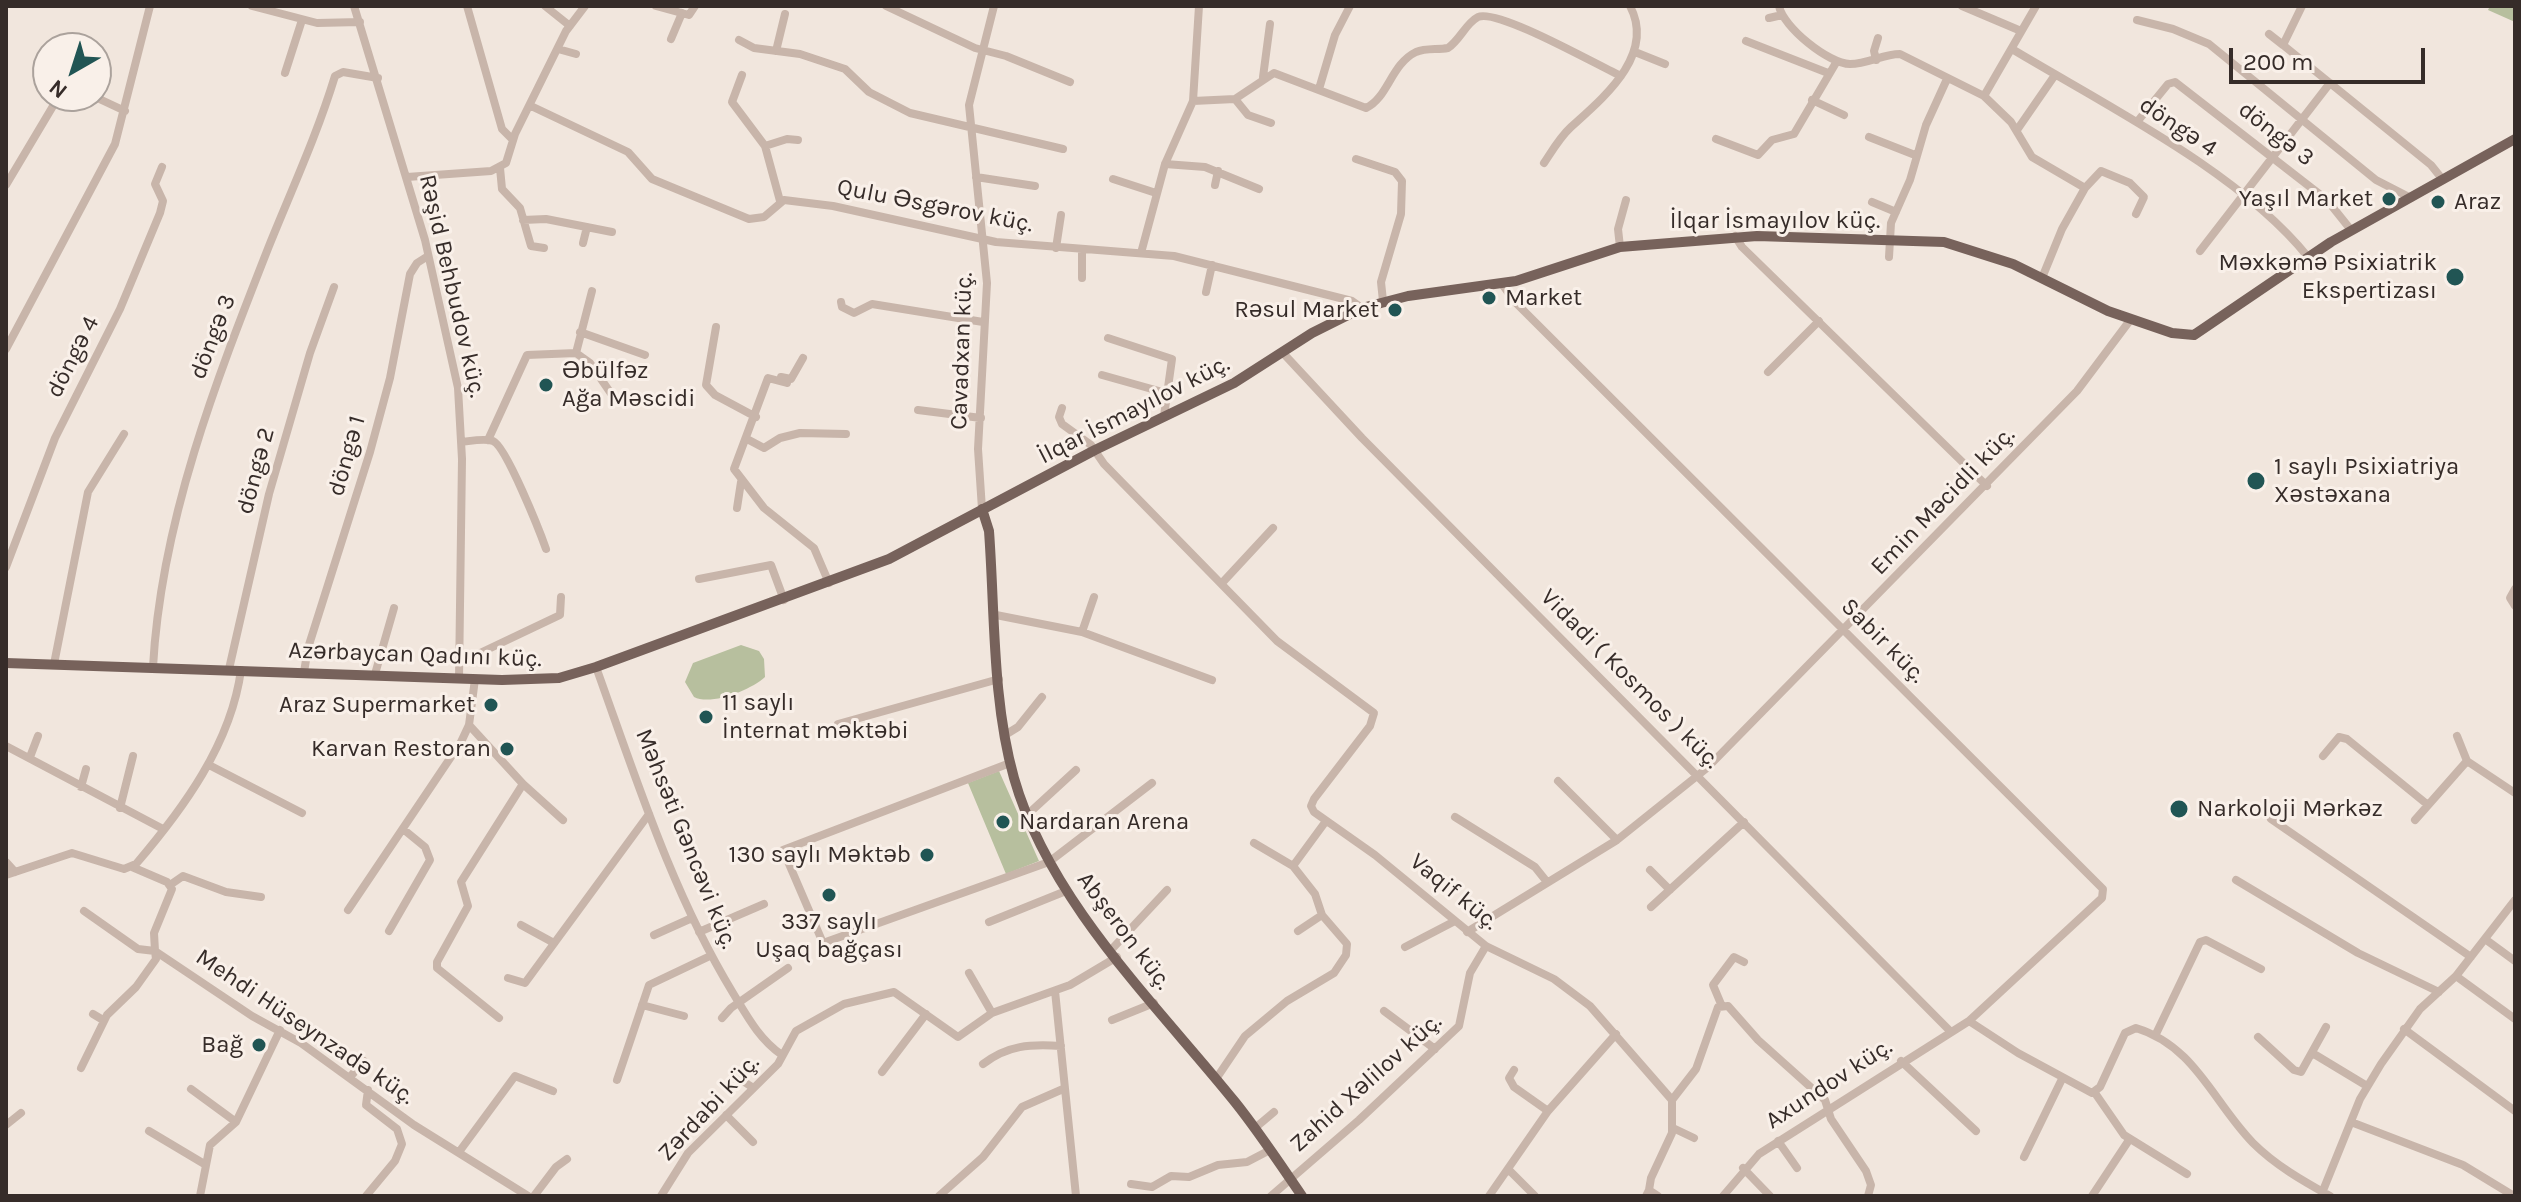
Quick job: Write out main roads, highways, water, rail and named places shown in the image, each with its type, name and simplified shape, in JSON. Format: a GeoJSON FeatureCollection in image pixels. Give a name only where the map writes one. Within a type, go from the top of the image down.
{"type":"FeatureCollection","features":[{"type":"Feature","properties":{"kind":"main road","name":"İlqar İsmayılov küç."},"geometry":{"type":"LineString","coordinates":[[982,509],[1234,383],[1362,308],[1383,301],[1502,284],[1620,247],[1735,236],[1944,242],[1998,257],[2131,319],[2181,335],[2201,333],[2351,230],[2514,142]]}},
{"type":"Feature","properties":{"kind":"main road","name":"Azərbaycan Qadını küç."},"geometry":{"type":"LineString","coordinates":[[6,663],[459,679],[548,679],[596,667],[829,583],[897,556],[982,509]]}},
{"type":"Feature","properties":{"kind":"main road","name":"Abşeron küç."},"geometry":{"type":"LineString","coordinates":[[982,509],[989,531],[1005,735],[1010,763],[1027,815],[1066,891],[1255,1128],[1302,1196]]}},
{"type":"Feature","properties":{"kind":"place","name":"Yaşıl Market"},"geometry":{"type":"Point","coordinates":[2389,199]}},
{"type":"Feature","properties":{"kind":"place","name":"Araz"},"geometry":{"type":"Point","coordinates":[2438,202]}},
{"type":"Feature","properties":{"kind":"place","name":"Məxkəmə Psixiatrik Ekspertizası"},"geometry":{"type":"Point","coordinates":[2455,277]}},
{"type":"Feature","properties":{"kind":"place","name":"Market"},"geometry":{"type":"Point","coordinates":[1489,298]}},
{"type":"Feature","properties":{"kind":"place","name":"Rəsul Market"},"geometry":{"type":"Point","coordinates":[1395,310]}},
{"type":"Feature","properties":{"kind":"place","name":"Əbülfəz Ağa Məscidi"},"geometry":{"type":"Point","coordinates":[546,385]}},
{"type":"Feature","properties":{"kind":"place","name":"1 saylı Psixiatriya Xəstəxana"},"geometry":{"type":"Point","coordinates":[2256,481]}},
{"type":"Feature","properties":{"kind":"place","name":"Araz Supermarket"},"geometry":{"type":"Point","coordinates":[491,705]}},
{"type":"Feature","properties":{"kind":"place","name":"11 saylı İnternat məktəbi"},"geometry":{"type":"Point","coordinates":[706,717]}},
{"type":"Feature","properties":{"kind":"place","name":"Karvan Restoran"},"geometry":{"type":"Point","coordinates":[507,749]}},
{"type":"Feature","properties":{"kind":"place","name":"Narkoloji Mərkəz"},"geometry":{"type":"Point","coordinates":[2179,809]}},
{"type":"Feature","properties":{"kind":"place","name":"Nardaran Arena"},"geometry":{"type":"Point","coordinates":[1003,822]}},
{"type":"Feature","properties":{"kind":"place","name":"130 saylı Məktəb"},"geometry":{"type":"Point","coordinates":[927,855]}},
{"type":"Feature","properties":{"kind":"place","name":"337 saylı Uşaq bağçası"},"geometry":{"type":"Point","coordinates":[829,895]}},
{"type":"Feature","properties":{"kind":"place","name":"Bağ"},"geometry":{"type":"Point","coordinates":[259,1045]}}]}
